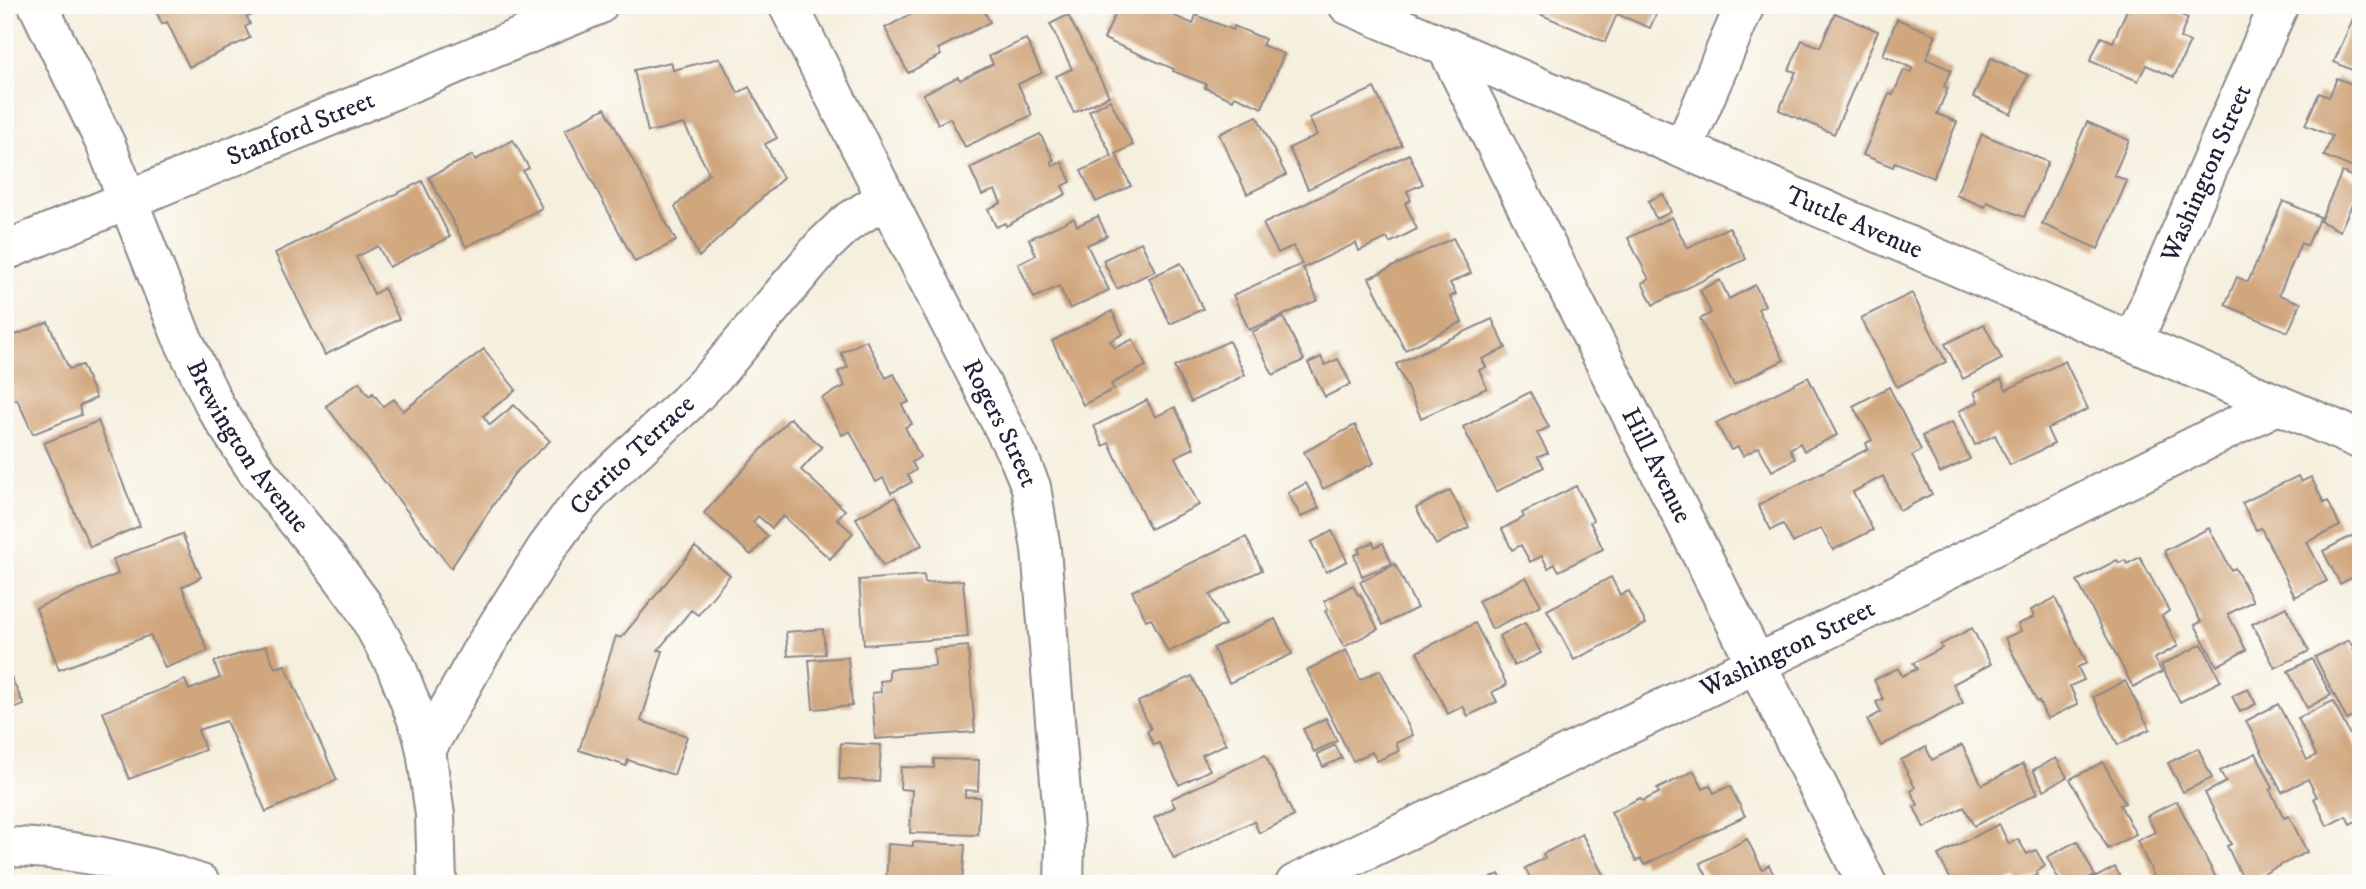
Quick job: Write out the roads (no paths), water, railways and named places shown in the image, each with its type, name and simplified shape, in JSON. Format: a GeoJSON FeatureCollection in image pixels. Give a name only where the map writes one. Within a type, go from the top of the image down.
{"type":"FeatureCollection","features":[{"type":"Feature","properties":{"kind":"street","name":"Brewington Avenue"},"geometry":{"type":"LineString","coordinates":[[38,5],[106,145],[181,335],[216,408],[257,471],[362,604],[401,677],[426,751],[435,815],[437,884]]}},
{"type":"Feature","properties":{"kind":"street","name":"Stanford Street"},"geometry":{"type":"LineString","coordinates":[[5,251],[598,5]]}},
{"type":"Feature","properties":{"kind":"street","name":"Rogers Street"},"geometry":{"type":"LineString","coordinates":[[788,5],[1019,458],[1031,487],[1041,549],[1065,842],[1064,884]]}},
{"type":"Feature","properties":{"kind":"street","name":"Tuttle Avenue"},"geometry":{"type":"LineString","coordinates":[[1348,5],[2361,440]]}},
{"type":"Feature","properties":{"kind":"street"},"geometry":{"type":"LineString","coordinates":[[1683,149],[1745,5]]}},
{"type":"Feature","properties":{"kind":"street","name":"Washington Street"},"geometry":{"type":"LineString","coordinates":[[2133,342],[2279,5]]}},
{"type":"Feature","properties":{"kind":"street","name":"Hill Avenue"},"geometry":{"type":"LineString","coordinates":[[1447,48],[1867,884]]}},
{"type":"Feature","properties":{"kind":"street","name":"Cerrito Terrace"},"geometry":{"type":"LineString","coordinates":[[426,751],[479,655],[568,519],[596,487],[719,370],[823,246],[847,223],[886,198]]}},
{"type":"Feature","properties":{"kind":"street","name":"Washington Street"},"geometry":{"type":"LineString","coordinates":[[1295,884],[1755,664],[2277,405]]}},
{"type":"Feature","properties":{"kind":"street"},"geometry":{"type":"LineString","coordinates":[[5,847],[95,855],[134,863],[201,884]]}}]}
